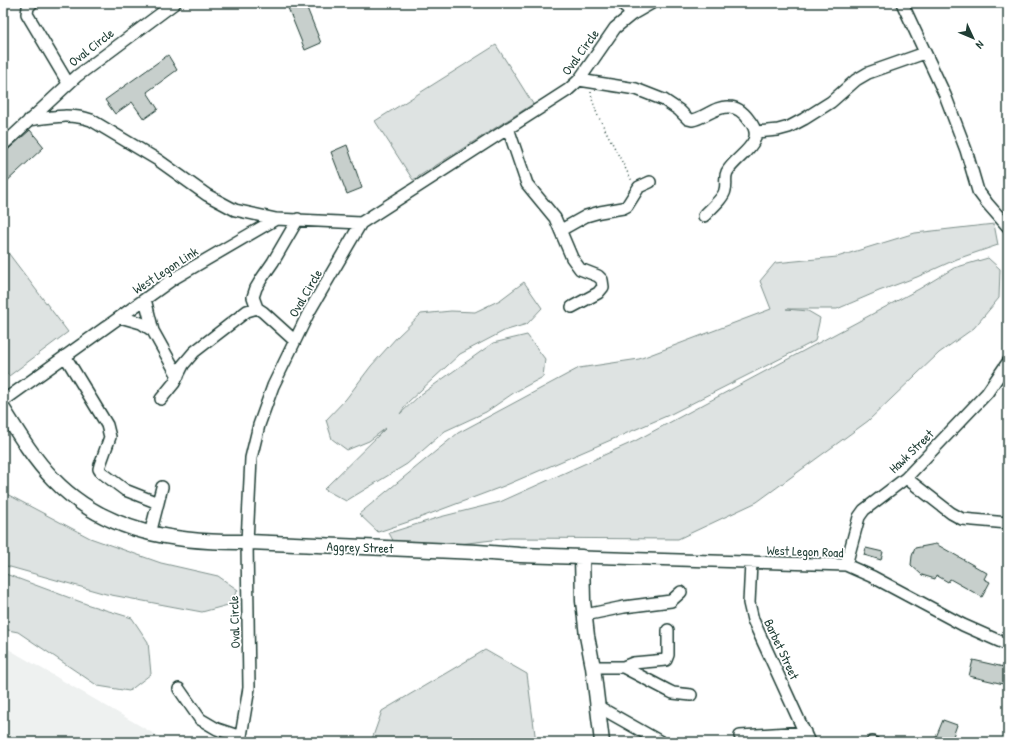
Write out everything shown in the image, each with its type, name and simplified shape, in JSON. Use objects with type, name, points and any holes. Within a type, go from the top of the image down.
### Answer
[{"type":"main road","name":"Aggrey Street","points":[[3,409],[32,453],[52,478],[64,490],[105,518],[150,534],[200,541],[582,557]]},
{"type":"main road","points":[[582,557],[583,601],[586,636],[599,707],[602,742]]},
{"type":"street","points":[[32,3],[28,8],[27,14],[68,83]]},
{"type":"street","name":"Oval Circle","points":[[3,145],[68,83],[127,37],[175,3]]},
{"type":"street","points":[[623,3],[631,16]]},
{"type":"street","name":"Oval Circle","points":[[241,740],[249,688],[247,542],[250,458],[259,425],[273,386],[308,312],[361,223],[551,101],[579,80],[615,28],[652,3]]},
{"type":"street","points":[[902,3],[948,102],[966,150],[978,191],[986,203],[1008,227]]},
{"type":"street","points":[[756,132],[778,130],[789,127],[831,102],[856,80],[868,73],[926,53]]},
{"type":"street","points":[[579,80],[636,89],[664,100],[692,120],[718,108],[728,107],[734,108],[746,115],[752,122],[756,132],[755,140],[751,147],[726,173],[726,190],[704,216]]},
{"type":"street","points":[[30,120],[68,115],[79,116],[91,120],[158,160],[207,195],[235,210],[276,219],[361,223]]},
{"type":"street","points":[[508,128],[527,184],[555,218],[572,258],[580,269],[598,276],[602,280],[603,287],[598,293],[572,308]]},
{"type":"street","points":[[560,230],[586,216],[623,208],[630,203],[637,189],[641,185],[650,182]]},
{"type":"street","name":"West Legon Link","points":[[3,401],[173,278],[276,219]]},
{"type":"street","points":[[295,341],[257,308],[253,297],[256,288],[274,262],[298,220]]},
{"type":"street","points":[[145,299],[153,331],[178,376]]},
{"type":"street","points":[[161,399],[178,376],[183,365],[194,352],[247,311],[257,308]]},
{"type":"street","points":[[120,317],[141,323],[153,331]]},
{"type":"street","points":[[66,356],[107,424],[110,437],[99,469],[125,490],[158,503]]},
{"type":"street","name":"Hawk Street","points":[[846,565],[859,517],[864,510],[906,478],[987,393],[1008,362]]},
{"type":"street","points":[[906,478],[951,514],[962,519],[1008,523]]},
{"type":"street","points":[[150,534],[162,487]]},
{"type":"street","name":"West Legon Road","points":[[582,557],[846,565],[963,625],[1008,645]]},
{"type":"street","name":"Barbet Street","points":[[751,563],[749,603],[753,620],[807,737]]},
{"type":"street","points":[[585,615],[624,607],[671,601],[680,592]]},
{"type":"street","points":[[593,668],[623,667],[633,662],[666,660],[668,655],[668,630]]},
{"type":"street","points":[[623,667],[666,690],[674,693],[691,695]]},
{"type":"street","points":[[179,689],[200,719],[241,740]]},
{"type":"street","points":[[599,707],[661,742]]},
{"type":"street","points":[[740,736],[807,737]]},
{"type":"path","points":[[591,82],[592,99],[598,114],[637,189]]},
{"type":"shaded area","points":[[496,45],[533,104],[413,180],[375,121]]},
{"type":"shaded area","points":[[994,224],[998,245],[957,259],[917,277],[837,309],[786,309],[808,311],[820,318],[815,341],[669,415],[504,486],[378,532],[359,514],[458,433],[579,368],[639,359],[771,309],[760,281],[775,263],[837,257],[915,233]]},
{"type":"shaded area","points":[[3,246],[68,332],[9,376],[3,368]]},
{"type":"shaded area","points":[[988,258],[1000,269],[999,298],[974,328],[939,353],[868,421],[757,502],[678,539],[509,538],[451,545],[396,546],[389,533],[440,517],[500,502],[635,441],[919,289],[954,268]]},
{"type":"shaded area","points":[[524,282],[542,308],[527,324],[504,331],[460,354],[408,402],[400,414],[420,395],[493,343],[527,335],[545,359],[543,377],[515,392],[486,412],[445,431],[407,464],[346,501],[324,489],[386,428],[369,441],[347,450],[332,439],[326,420],[346,399],[371,366],[397,337],[421,314],[451,311],[475,312],[500,300]]},
{"type":"shaded area","points":[[3,492],[90,538],[161,563],[218,576],[238,590],[228,605],[202,612],[106,594],[3,565]]},
{"type":"shaded area","points":[[3,573],[89,605],[132,618],[148,642],[151,674],[129,691],[98,686],[18,632],[3,629]]},
{"type":"shaded area","points":[[3,646],[168,742],[3,742]]},
{"type":"shaded area","points":[[485,650],[527,674],[536,742],[371,742],[382,711]]},
{"type":"building","points":[[286,3],[305,3],[321,43],[305,50]]},
{"type":"building","points":[[168,55],[177,70],[147,92],[158,109],[144,119],[132,102],[115,114],[105,100]]},
{"type":"building","points":[[30,130],[44,147],[3,185],[3,154]]},
{"type":"building","points":[[347,145],[362,188],[347,194],[331,152]]},
{"type":"building","points":[[936,544],[987,573],[984,579],[990,582],[982,597],[950,579],[948,582],[936,575],[935,579],[922,575],[911,565],[915,548]]},
{"type":"building","points":[[866,548],[883,552],[881,560],[864,555]]},
{"type":"building","points":[[973,660],[1008,668],[1008,685],[969,676]]},
{"type":"building","points":[[943,720],[957,725],[951,742],[934,742]]}]
